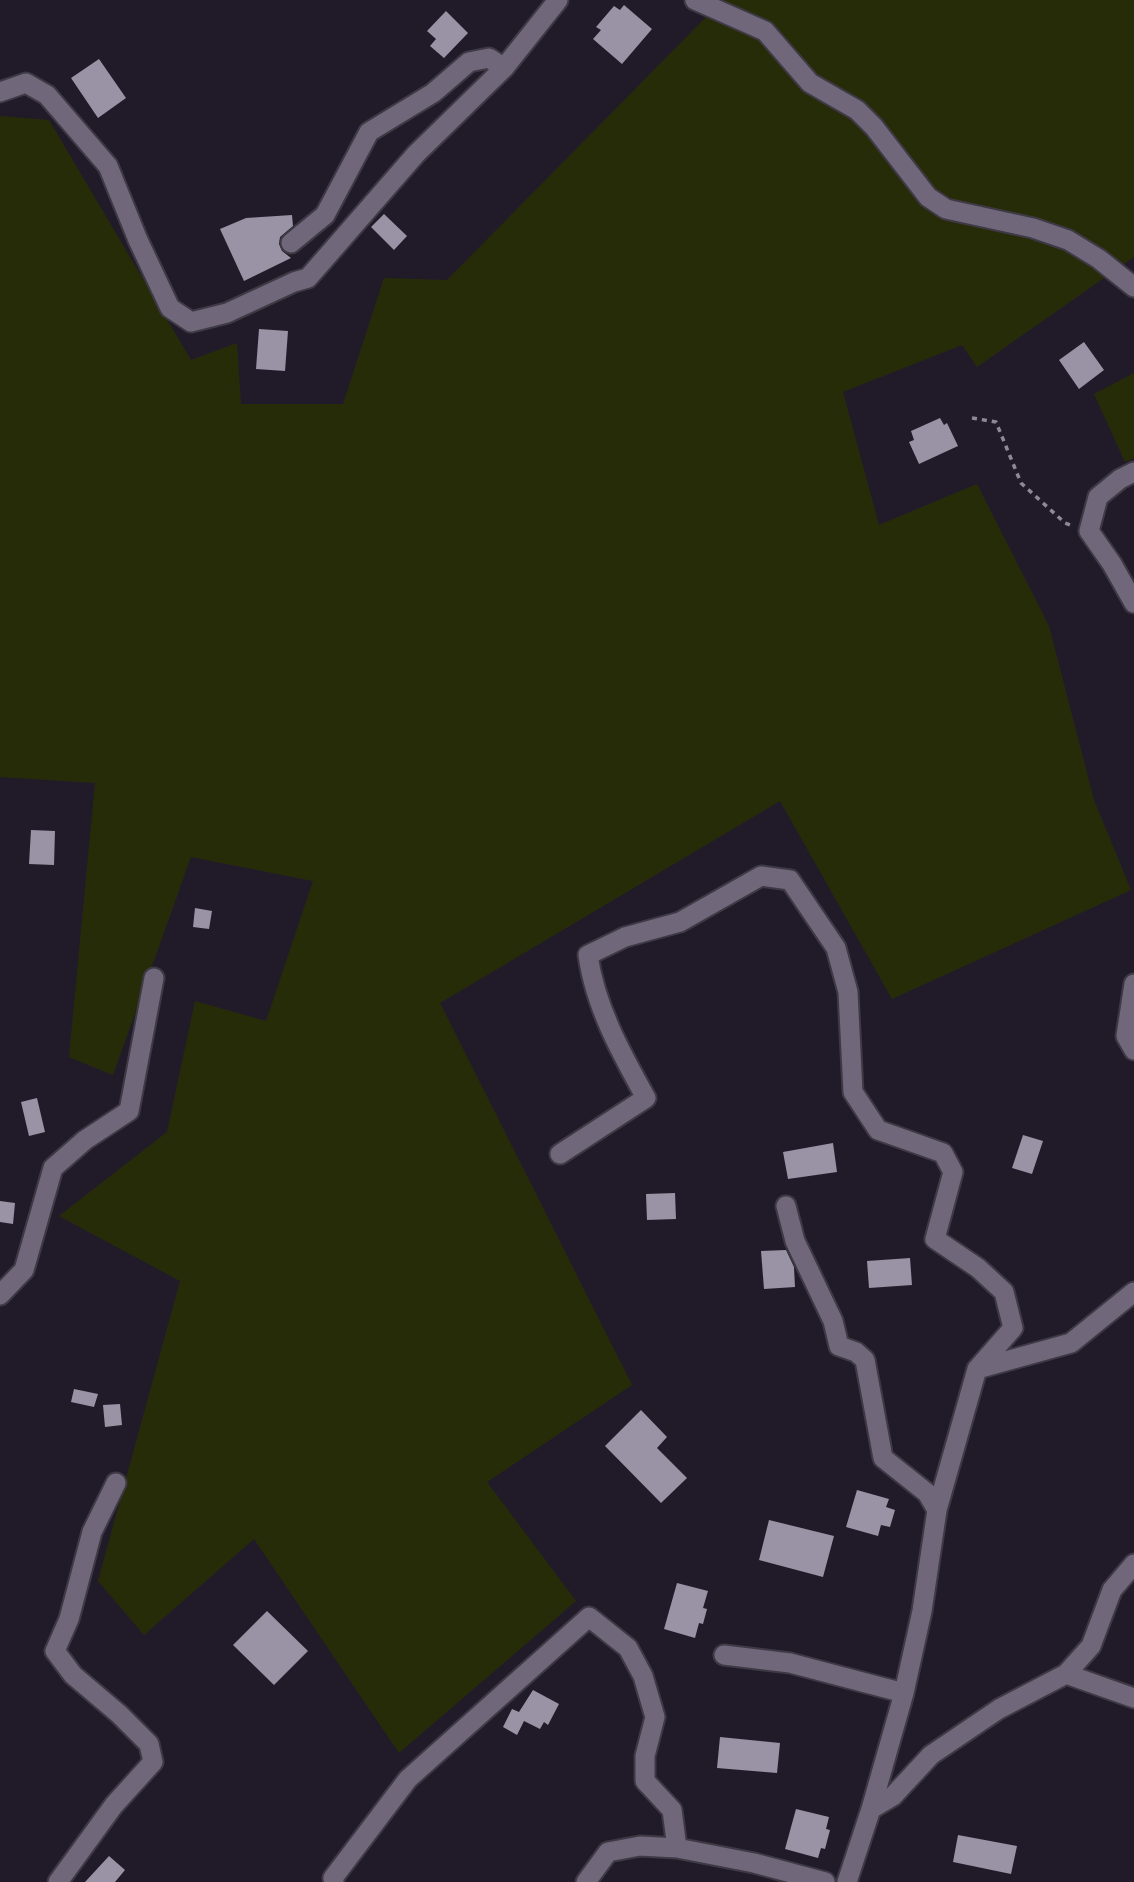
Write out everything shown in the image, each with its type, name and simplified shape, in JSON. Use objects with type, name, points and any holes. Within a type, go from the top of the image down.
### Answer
[{"type":"street","points":[[0,92],[26,83],[47,95],[91,144],[108,166],[138,240],[170,308],[191,322],[227,313],[308,278],[416,154],[504,68],[558,0]]},
{"type":"street","points":[[695,0],[765,31],[810,83],[856,110],[874,127],[928,197],[946,209],[1033,228],[1068,240],[1099,259],[1134,288]]},
{"type":"street","points":[[292,243],[325,215],[369,132],[433,93],[470,62],[489,58],[504,68]]},
{"type":"street","points":[[1134,472],[1120,479],[1098,497],[1088,531],[1112,564],[1134,603]]},
{"type":"street","points":[[560,1154],[646,1098],[619,1049],[591,980],[588,955],[625,937],[680,922],[761,876],[790,880],[835,948],[848,992],[853,1092],[878,1130],[943,1153],[953,1172],[935,1239],[978,1268],[1004,1292],[1013,1328],[977,1369],[937,1510],[922,1611],[904,1693],[871,1810],[847,1882]]},
{"type":"street","points":[[0,1295],[24,1270],[54,1168],[85,1140],[129,1111],[154,978]]},
{"type":"street","points":[[1134,984],[1126,1036],[1134,1050]]},
{"type":"street","points":[[786,1206],[795,1241],[834,1321],[839,1346],[856,1352],[865,1360],[883,1458],[927,1493],[937,1510]]},
{"type":"street","points":[[977,1369],[1071,1343],[1134,1292]]},
{"type":"street","points":[[58,1882],[114,1805],[153,1762],[149,1744],[73,1675],[55,1651],[69,1619],[92,1532],[116,1483]]},
{"type":"street","points":[[871,1810],[894,1796],[931,1755],[999,1709],[1066,1674],[1091,1646],[1112,1590],[1134,1564]]},
{"type":"street","points":[[334,1882],[333,1878],[408,1779],[589,1617],[628,1648],[643,1676],[655,1717],[645,1756],[645,1781],[672,1810],[677,1848]]},
{"type":"street","points":[[724,1655],[790,1663],[904,1693]]},
{"type":"street","points":[[1066,1674],[1134,1698]]},
{"type":"street","points":[[586,1882],[608,1853],[640,1846],[677,1848],[754,1863],[825,1882]]},
{"type":"path","points":[[972,418],[996,422],[1021,483],[1065,523],[1088,531]]},
{"type":"green space","points":[[696,0],[1134,0],[1134,257],[977,367],[962,345],[843,392],[879,525],[977,484],[1049,626],[1094,800],[1131,890],[892,999],[780,801],[440,1003],[632,1385],[487,1482],[576,1601],[399,1753],[254,1539],[144,1635],[98,1581],[180,1281],[59,1216],[167,1132],[195,1001],[266,1021],[313,881],[191,857],[113,1075],[69,1057],[95,783],[0,777],[0,116],[49,120],[191,360],[237,343],[241,404],[343,404],[384,278],[447,280],[708,15]]},
{"type":"green space","points":[[1134,373],[1134,458],[1125,462],[1094,394]]},
{"type":"building","points":[[624,5],[652,29],[622,64],[593,39],[601,30],[596,27],[614,6],[620,10]]},
{"type":"building","points":[[446,11],[468,33],[444,58],[430,46],[436,39],[427,31]]},
{"type":"building","points":[[99,59],[126,98],[98,118],[71,78]]},
{"type":"building","points":[[384,214],[407,236],[394,250],[371,227]]},
{"type":"building","points":[[292,215],[293,226],[280,237],[279,244],[282,251],[291,258],[244,281],[220,229],[246,218]]},
{"type":"building","points":[[259,329],[288,331],[285,371],[256,369]]},
{"type":"building","points":[[1084,342],[1104,370],[1079,389],[1059,360]]},
{"type":"building","points":[[940,418],[944,425],[947,423],[958,446],[919,464],[909,442],[914,440],[911,431]]},
{"type":"building","points":[[31,830],[55,831],[54,865],[29,864]]},
{"type":"building","points":[[195,908],[212,911],[209,929],[193,927]]},
{"type":"building","points":[[37,1098],[45,1132],[29,1136],[21,1102]]},
{"type":"building","points":[[1023,1135],[1043,1141],[1032,1174],[1012,1168]]},
{"type":"building","points":[[833,1143],[837,1172],[788,1179],[783,1152]]},
{"type":"building","points":[[675,1193],[676,1219],[647,1220],[646,1194]]},
{"type":"building","points":[[0,1201],[15,1203],[13,1224],[0,1222]]},
{"type":"building","points":[[786,1250],[794,1267],[795,1287],[764,1289],[761,1251]]},
{"type":"building","points":[[910,1258],[912,1285],[869,1288],[867,1261]]},
{"type":"building","points":[[74,1389],[98,1394],[94,1407],[71,1402]]},
{"type":"building","points":[[120,1404],[122,1425],[105,1427],[103,1405]]},
{"type":"building","points":[[641,1410],[667,1437],[657,1448],[687,1478],[661,1503],[605,1446]]},
{"type":"building","points":[[857,1490],[889,1499],[886,1507],[895,1510],[890,1527],[881,1525],[878,1536],[846,1527]]},
{"type":"building","points":[[769,1520],[834,1536],[823,1577],[759,1560]]},
{"type":"building","points":[[677,1583],[708,1591],[703,1608],[707,1609],[703,1624],[699,1623],[695,1638],[664,1629]]},
{"type":"building","points":[[267,1611],[308,1651],[274,1685],[233,1645]]},
{"type":"building","points":[[533,1690],[559,1704],[548,1725],[544,1722],[540,1729],[524,1721],[517,1735],[503,1727],[512,1709],[519,1712]]},
{"type":"building","points":[[720,1737],[780,1743],[777,1773],[717,1768]]},
{"type":"building","points":[[796,1809],[829,1817],[826,1829],[830,1830],[825,1849],[821,1848],[818,1858],[785,1849]]},
{"type":"building","points":[[958,1835],[1017,1846],[1011,1874],[953,1862]]},
{"type":"building","points":[[109,1856],[125,1870],[115,1882],[85,1882]]}]
